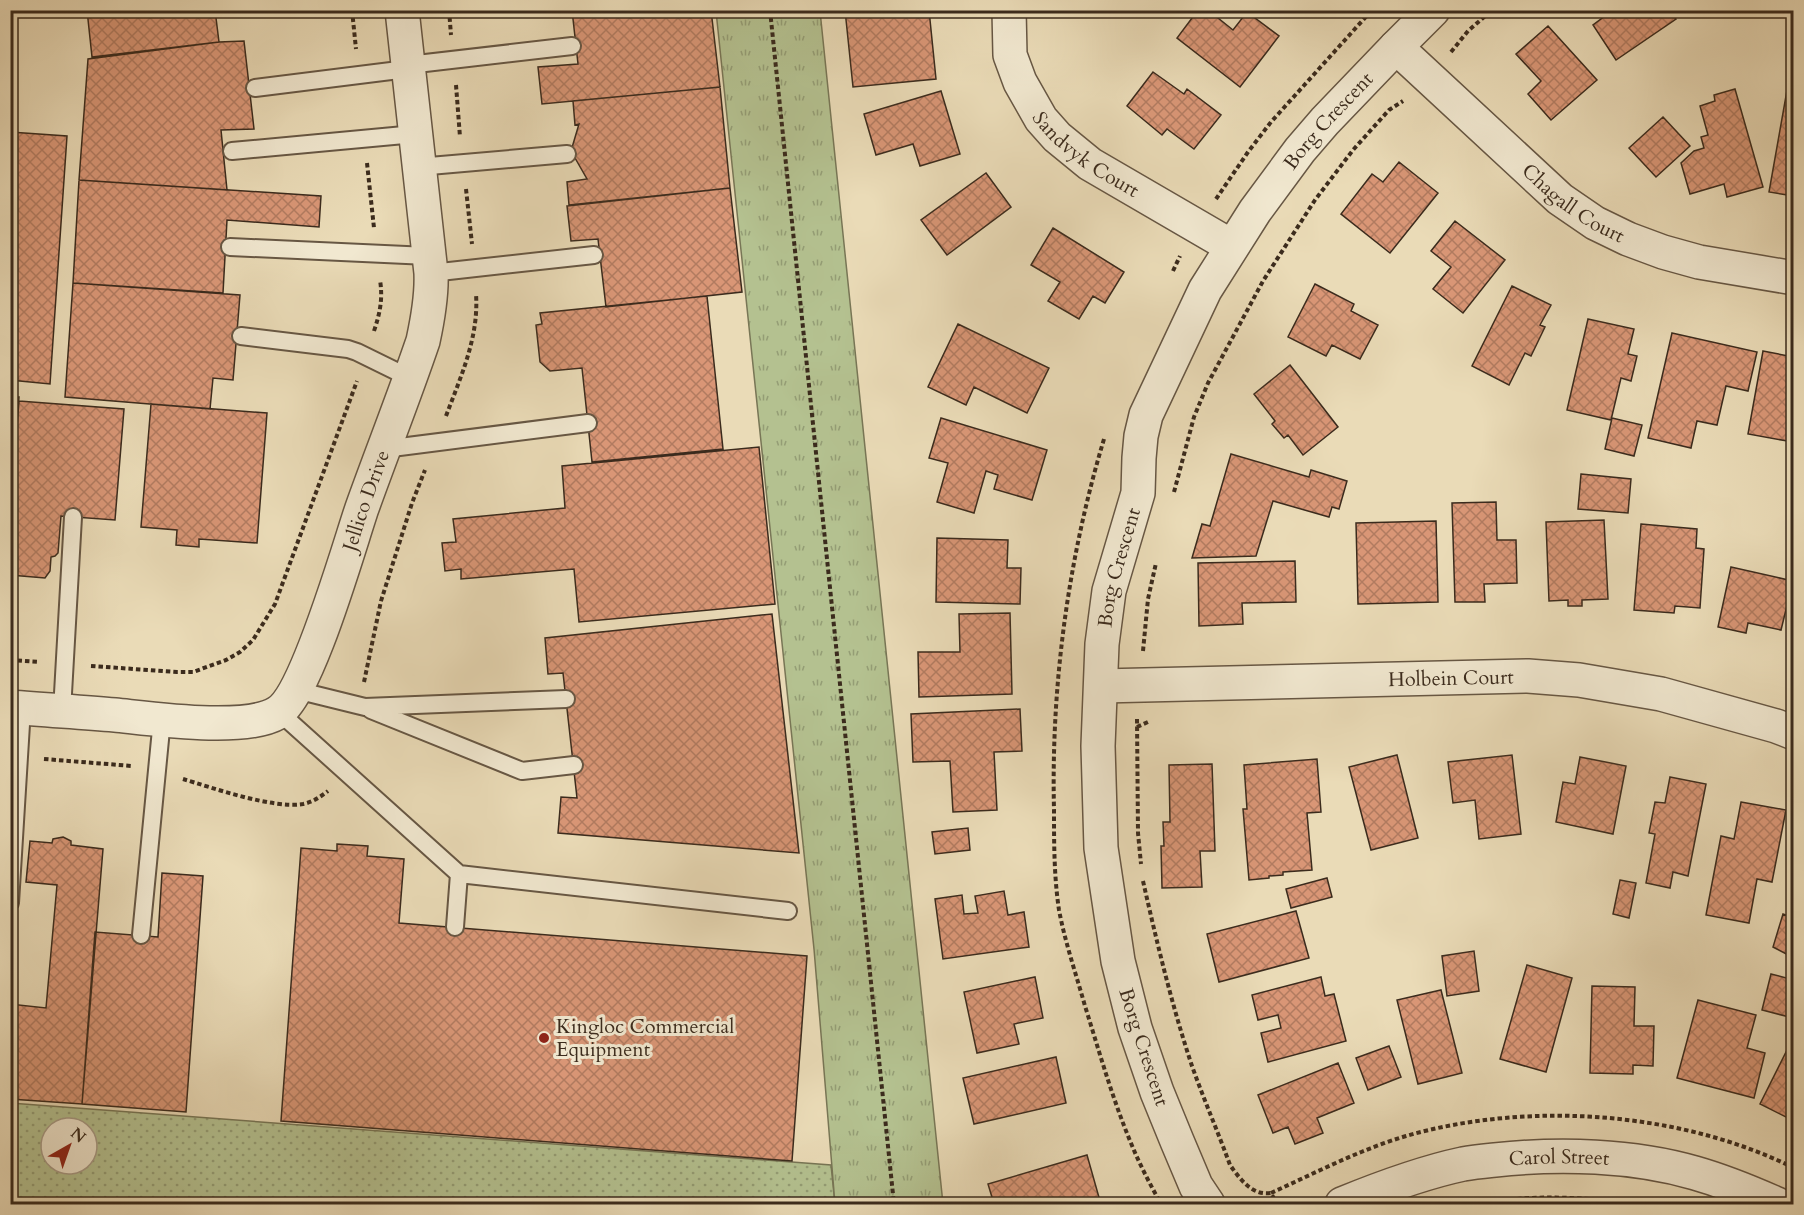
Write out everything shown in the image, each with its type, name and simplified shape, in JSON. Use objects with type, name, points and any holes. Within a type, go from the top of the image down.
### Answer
[{"type":"street","name":"Jellico Drive","points":[[287,701],[307,669],[321,630],[423,341],[431,298],[430,264],[402,10]]},
{"type":"street","name":"Sandvyk Court","points":[[1009,10],[1010,55],[1013,64],[1029,100],[1041,119],[1057,137],[1090,164],[1231,246]]},
{"type":"street","name":"Borg Crescent","points":[[1208,1204],[1196,1186],[1157,1092],[1136,1028],[1118,961],[1101,848],[1098,797],[1102,644],[1109,591],[1138,493],[1138,458],[1146,415],[1205,290],[1254,211],[1300,150],[1396,46],[1433,10]]},
{"type":"street","name":"Chagall Court","points":[[1396,46],[1560,199],[1595,223],[1646,245],[1699,262],[1794,278]]},
{"type":"street","name":"Holbein Court","points":[[1101,686],[1528,676],[1578,680],[1661,694],[1754,719],[1794,733]]},
{"type":"street","points":[[16,708],[233,723],[257,721],[287,701]]},
{"type":"street","name":"Carol Street","points":[[1342,1204],[1386,1186],[1464,1164],[1547,1156],[1605,1158],[1656,1164],[1712,1179],[1777,1204]]},
{"type":"lane","points":[[255,88],[572,46]]},
{"type":"lane","points":[[231,151],[415,135]]},
{"type":"lane","points":[[418,167],[567,154]]},
{"type":"lane","points":[[230,247],[377,254],[430,264],[594,255]]},
{"type":"lane","points":[[241,336],[348,349],[410,378]]},
{"type":"lane","points":[[384,449],[588,423]]},
{"type":"lane","points":[[62,711],[73,517]]},
{"type":"lane","points":[[287,701],[365,707],[566,699]]},
{"type":"lane","points":[[287,701],[459,874],[788,911]]},
{"type":"lane","points":[[365,707],[522,771],[574,765]]},
{"type":"lane","points":[[10,903],[16,708]]},
{"type":"lane","points":[[141,935],[162,719]]},
{"type":"lane","points":[[455,927],[459,874]]},
{"type":"path","points":[[352,10],[359,75]]},
{"type":"path","points":[[770,10],[894,1204]]},
{"type":"path","points":[[1214,203],[1271,122],[1372,10]]},
{"type":"path","points":[[1446,57],[1468,30],[1492,10]]},
{"type":"path","points":[[1455,48],[1459,59]]},
{"type":"path","points":[[1174,495],[1197,409],[1208,383],[1268,273],[1315,200],[1353,150],[1389,110],[1409,98]]},
{"type":"path","points":[[10,660],[193,672],[226,660],[240,652],[253,640],[275,604],[380,314],[382,296],[364,139]]},
{"type":"path","points":[[1142,660],[1148,598],[1156,561]]},
{"type":"path","points":[[1137,715],[1138,833],[1142,874],[1161,960],[1184,1040],[1192,1067],[1230,1165],[1250,1188],[1260,1193],[1271,1193],[1278,1204]]},
{"type":"path","points":[[1137,727],[1153,719]]},
{"type":"path","points":[[1480,1204],[1528,1197],[1635,1204]]},
{"type":"green space","points":[[716,11],[820,11],[943,1204],[835,1204],[814,949]]},
{"type":"green space","points":[[10,1103],[831,1165],[835,1204],[11,1204]]},
{"type":"building","points":[[87,10],[215,10],[219,42],[92,57]]},
{"type":"building","points":[[572,10],[711,10],[720,87],[542,104],[538,67],[578,64]]},
{"type":"building","points":[[845,10],[929,10],[936,79],[853,87]]},
{"type":"building","points":[[1198,10],[1208,10],[1233,30],[1247,12],[1279,36],[1240,87],[1177,38]]},
{"type":"building","points":[[1613,10],[1670,10],[1676,19],[1616,60],[1593,25]]},
{"type":"building","points":[[1548,26],[1597,80],[1551,120],[1528,94],[1541,81],[1516,54]]},
{"type":"building","points":[[244,41],[254,129],[221,130],[227,190],[79,180],[88,59],[219,42]]},
{"type":"building","points":[[1792,62],[1794,62],[1794,196],[1769,192]]},
{"type":"building","points":[[1153,72],[1184,94],[1187,89],[1221,115],[1194,149],[1167,129],[1162,135],[1127,106]]},
{"type":"building","points":[[720,87],[730,188],[569,205],[567,182],[587,179],[571,151],[579,124],[575,125],[573,101]]},
{"type":"building","points":[[1735,89],[1763,187],[1727,197],[1724,184],[1690,194],[1681,163],[1694,151],[1704,148],[1701,137],[1708,135],[1700,106],[1715,101],[1714,95]]},
{"type":"building","points":[[941,91],[960,154],[920,166],[913,144],[876,155],[864,114]]},
{"type":"building","points":[[1663,117],[1690,146],[1656,177],[1629,148]]},
{"type":"building","points":[[10,132],[67,136],[50,384],[10,380]]},
{"type":"building","points":[[1399,162],[1438,193],[1390,253],[1341,214],[1372,174],[1383,182]]},
{"type":"building","points":[[986,173],[1011,207],[947,255],[921,220]]},
{"type":"building","points":[[79,180],[321,196],[319,227],[227,220],[223,293],[73,283]]},
{"type":"building","points":[[730,188],[742,292],[606,307],[598,239],[571,241],[567,206]]},
{"type":"building","points":[[1455,221],[1505,260],[1463,313],[1433,289],[1451,267],[1431,251]]},
{"type":"building","points":[[1053,228],[1124,272],[1105,303],[1093,296],[1079,319],[1048,301],[1060,282],[1031,265]]},
{"type":"building","points":[[73,283],[240,295],[233,380],[213,378],[210,409],[65,397]]},
{"type":"building","points":[[1315,284],[1354,304],[1351,311],[1378,325],[1360,359],[1332,345],[1326,356],[1288,337]]},
{"type":"building","points":[[1512,286],[1551,305],[1540,325],[1545,327],[1531,356],[1525,353],[1509,385],[1472,366]]},
{"type":"building","points":[[707,296],[723,449],[592,462],[582,368],[550,371],[540,362],[536,325],[542,324],[540,313]]},
{"type":"building","points":[[1588,319],[1634,329],[1628,354],[1637,356],[1631,381],[1621,378],[1611,420],[1567,410]]},
{"type":"building","points":[[958,324],[1049,368],[1027,413],[974,387],[966,405],[928,387]]},
{"type":"building","points":[[1672,333],[1757,352],[1748,391],[1726,386],[1717,425],[1697,421],[1691,448],[1648,438]]},
{"type":"building","points":[[1763,351],[1794,357],[1794,406],[1787,441],[1748,434]]},
{"type":"building","points":[[1290,365],[1338,427],[1303,455],[1288,435],[1284,438],[1272,424],[1275,421],[1254,394]]},
{"type":"building","points":[[10,397],[19,397],[10,517]]},
{"type":"building","points":[[19,401],[124,409],[115,520],[61,516],[58,553],[51,557],[50,571],[45,578],[10,575],[10,517]]},
{"type":"building","points":[[151,404],[267,413],[257,543],[199,539],[199,547],[176,545],[177,530],[141,527]]},
{"type":"building","points":[[941,418],[1047,450],[1032,500],[994,489],[998,475],[986,471],[974,513],[937,502],[948,463],[929,458]]},
{"type":"building","points":[[1612,418],[1642,425],[1634,456],[1605,449]]},
{"type":"building","points":[[759,447],[775,604],[579,622],[574,569],[461,579],[461,569],[445,571],[442,543],[456,542],[453,519],[565,508],[562,466]]},
{"type":"building","points":[[1231,454],[1309,477],[1311,470],[1347,481],[1339,509],[1332,507],[1329,517],[1273,501],[1256,556],[1192,558],[1202,524],[1210,526]]},
{"type":"building","points":[[1581,474],[1631,479],[1628,513],[1578,509]]},
{"type":"building","points":[[1496,502],[1497,540],[1516,540],[1517,583],[1484,584],[1485,602],[1455,602],[1452,503]]},
{"type":"building","points":[[1604,520],[1608,599],[1582,600],[1582,606],[1568,606],[1568,600],[1549,601],[1546,522]]},
{"type":"building","points":[[1436,521],[1438,602],[1358,604],[1356,523]]},
{"type":"building","points":[[1641,524],[1697,529],[1696,548],[1704,549],[1700,608],[1675,606],[1674,613],[1634,610]]},
{"type":"building","points":[[937,538],[1008,540],[1007,568],[1021,568],[1020,604],[936,602]]},
{"type":"building","points":[[1295,561],[1296,602],[1242,603],[1243,624],[1199,626],[1198,563]]},
{"type":"building","points":[[1731,567],[1793,581],[1781,630],[1748,623],[1746,633],[1718,627]]},
{"type":"building","points":[[1010,613],[1012,694],[919,697],[918,652],[960,652],[959,614]]},
{"type":"building","points":[[772,614],[799,853],[558,833],[561,797],[577,798],[563,673],[548,674],[545,638]]},
{"type":"building","points":[[1020,709],[1022,751],[994,752],[997,810],[953,812],[950,761],[913,762],[911,714]]},
{"type":"building","points":[[1397,755],[1418,838],[1371,850],[1349,767]]},
{"type":"building","points":[[1512,755],[1521,834],[1479,839],[1475,800],[1453,803],[1448,762]]},
{"type":"building","points":[[1580,757],[1626,766],[1613,834],[1556,822],[1563,782],[1575,784]]},
{"type":"building","points":[[1317,759],[1321,812],[1307,813],[1312,870],[1283,872],[1283,875],[1249,880],[1243,809],[1247,809],[1244,765]]},
{"type":"building","points":[[1212,764],[1215,851],[1200,851],[1202,887],[1162,888],[1163,822],[1170,822],[1169,765]]},
{"type":"building","points":[[1670,777],[1706,784],[1688,876],[1673,872],[1670,888],[1646,883],[1655,834],[1649,833],[1655,802],[1665,803]]},
{"type":"building","points":[[1741,802],[1786,810],[1772,882],[1757,879],[1749,923],[1706,915],[1721,836],[1734,839]]},
{"type":"building","points":[[968,828],[970,850],[935,854],[932,832]]},
{"type":"building","points":[[63,837],[71,841],[71,845],[103,849],[82,1104],[10,1099],[10,1004],[46,1008],[57,885],[26,882],[30,841],[52,843],[53,839]]},
{"type":"building","name":"Kingloc Commercial Equipment","points":[[337,844],[368,846],[367,856],[404,859],[399,923],[807,956],[792,1161],[281,1121],[301,848],[337,851]]},
{"type":"building","points":[[162,873],[203,876],[186,1112],[82,1104],[95,932],[158,937]]},
{"type":"building","points":[[1327,878],[1332,897],[1291,908],[1286,889]]},
{"type":"building","points":[[1620,880],[1636,883],[1629,918],[1613,914]]},
{"type":"building","points":[[1004,891],[1008,915],[1024,912],[1029,947],[943,959],[935,899],[962,895],[964,914],[978,913],[975,896]]},
{"type":"building","points":[[1296,911],[1309,958],[1219,982],[1207,934]]},
{"type":"building","points":[[1783,914],[1794,918],[1794,958],[1773,947]]},
{"type":"building","points":[[1474,951],[1479,991],[1447,996],[1442,956]]},
{"type":"building","points":[[1527,965],[1572,978],[1546,1072],[1500,1059]]},
{"type":"building","points":[[1771,974],[1794,980],[1793,1018],[1762,1010]]},
{"type":"building","points":[[1035,977],[1043,1018],[1014,1024],[1019,1044],[977,1053],[964,992]]},
{"type":"building","points":[[1321,977],[1325,996],[1334,994],[1346,1041],[1268,1062],[1261,1033],[1281,1028],[1278,1015],[1258,1020],[1252,995]]},
{"type":"building","points":[[1592,986],[1635,987],[1634,1026],[1654,1026],[1653,1066],[1633,1065],[1633,1074],[1590,1073]]},
{"type":"building","points":[[1441,990],[1462,1073],[1418,1084],[1397,1000]]},
{"type":"building","points":[[1698,1000],[1756,1015],[1747,1048],[1765,1053],[1754,1098],[1677,1078]]},
{"type":"building","points":[[1794,1036],[1794,1121],[1760,1104]]},
{"type":"building","points":[[1389,1046],[1401,1077],[1368,1090],[1356,1058]]},
{"type":"building","points":[[1056,1057],[1066,1103],[974,1124],[963,1078]]},
{"type":"building","points":[[1338,1063],[1354,1103],[1317,1118],[1323,1133],[1295,1144],[1288,1127],[1273,1133],[1258,1095]]},
{"type":"building","points":[[1087,1155],[1100,1201],[1087,1204],[994,1204],[988,1184]]},
{"type":"place","name":"Kingloc Commercial Equipment","points":[[544,1038]]}]
